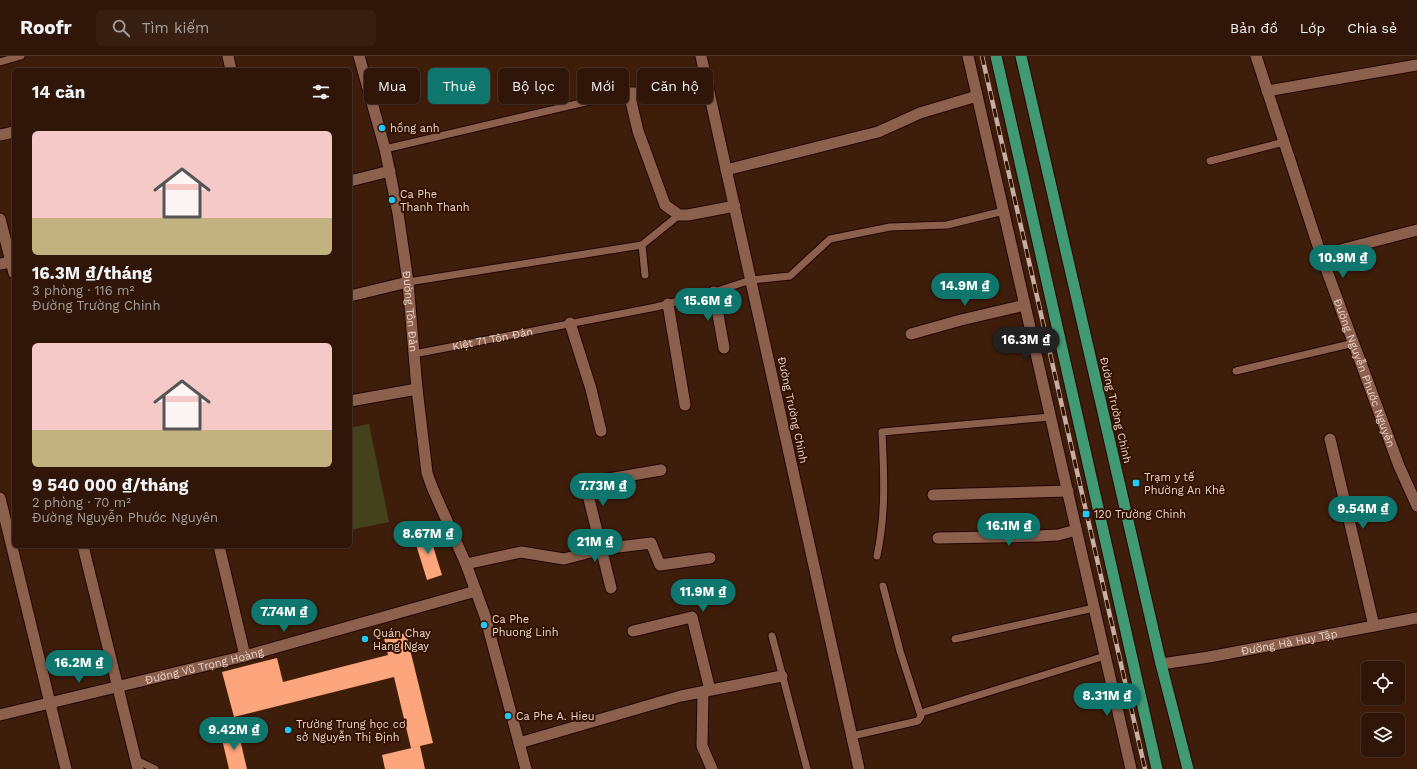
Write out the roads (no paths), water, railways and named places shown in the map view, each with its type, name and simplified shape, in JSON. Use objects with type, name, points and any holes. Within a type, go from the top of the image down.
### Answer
[{"type":"highway","points":[[996,56],[1157,769]]},
{"type":"highway","name":"Đường Trường Chinh","points":[[1021,56],[1161,664],[1188,769]]},
{"type":"street","points":[[228,56],[231,68]]},
{"type":"street","name":"Đường Tôn Đản","points":[[359,56],[390,171],[408,282],[417,389],[427,473],[476,591],[526,769]]},
{"type":"street","name":"Đường Trường Chinh","points":[[701,56],[704,68]]},
{"type":"street","points":[[968,56],[1131,769]]},
{"type":"street","name":"Đường Nguyễn Phước Nguyên","points":[[1256,56],[1322,255],[1399,466],[1417,506]]},
{"type":"street","points":[[1267,91],[1417,65]]},
{"type":"street","points":[[726,170],[878,132],[920,113],[977,96]]},
{"type":"street","points":[[629,102],[638,131],[666,205],[679,215],[688,215],[734,206]]},
{"type":"street","name":"Đường Trường Chinh","points":[[711,104],[860,769]]},
{"type":"street","points":[[0,135],[12,132]]},
{"type":"street","points":[[352,181],[390,171]]},
{"type":"street","points":[[0,219],[8,262]]},
{"type":"street","points":[[1322,255],[1417,230]]},
{"type":"street","points":[[352,296],[408,282]]},
{"type":"street","points":[[714,292],[724,348]]},
{"type":"street","points":[[668,304],[685,405]]},
{"type":"street","points":[[911,334],[961,320],[1025,305]]},
{"type":"street","points":[[570,323],[591,389],[600,431]]},
{"type":"street","points":[[352,401],[417,389]]},
{"type":"street","points":[[1330,439],[1374,626]]},
{"type":"street","points":[[611,588],[585,482],[661,470]]},
{"type":"street","points":[[932,496],[1068,491]]},
{"type":"street","points":[[0,498],[12,547]]},
{"type":"street","points":[[938,538],[1038,536],[1076,530]]},
{"type":"street","points":[[466,564],[521,552],[564,559],[602,549],[651,543],[660,566],[710,558]]},
{"type":"street","points":[[12,548],[66,769]]},
{"type":"street","points":[[83,548],[137,764]]},
{"type":"street","points":[[219,548],[245,656]]},
{"type":"street","name":"Đường Vũ Trọng Hoàng","points":[[0,715],[245,656],[476,591]]},
{"type":"street","points":[[633,631],[692,617],[707,691],[702,746],[712,769]]},
{"type":"street","name":"Đường Hà Huy Tập","points":[[1161,664],[1209,657],[1417,618]]},
{"type":"street","points":[[519,743],[681,696],[782,676]]},
{"type":"lane","points":[[0,62],[22,56]]},
{"type":"lane","points":[[385,148],[578,104]]},
{"type":"lane","points":[[1210,161],[1284,142]]},
{"type":"lane","name":"Kiệt 71 Tôn Đản","points":[[414,354],[668,304],[714,292],[751,280],[790,276],[830,239],[890,227],[947,225],[1004,211]]},
{"type":"lane","points":[[408,282],[642,245],[679,215]]},
{"type":"lane","points":[[642,245],[645,275]]},
{"type":"lane","points":[[1236,372],[1354,343]]},
{"type":"lane","points":[[878,556],[882,532],[885,491],[882,432],[1051,417]]},
{"type":"lane","points":[[852,736],[918,721],[922,713],[900,651],[883,586]]},
{"type":"lane","points":[[955,638],[1094,608]]},
{"type":"lane","points":[[772,636],[807,769]]},
{"type":"lane","points":[[922,713],[1105,658]]},
{"type":"lane","points":[[137,764],[155,769]]},
{"type":"railway","points":[[982,56],[1145,769]]},
{"type":"place","name":"hồng anh","points":[[382,128]]},
{"type":"place","name":"Ca Phe Thanh Thanh","points":[[392,200]]},
{"type":"place","name":"Trạm y tế Phường An Khê","points":[[1136,483]]},
{"type":"place","name":"120 Trường Chinh","points":[[1086,514]]},
{"type":"place","name":"Ca Phe Phuong Linh","points":[[484,625]]},
{"type":"place","name":"Quán Chay Hang Ngay","points":[[365,639]]},
{"type":"place","name":"Ca Phe A. Hieu","points":[[508,716]]},
{"type":"place","name":"Trường Trung học cơ sở Nguyễn Thị Định","points":[[288,730]]}]
